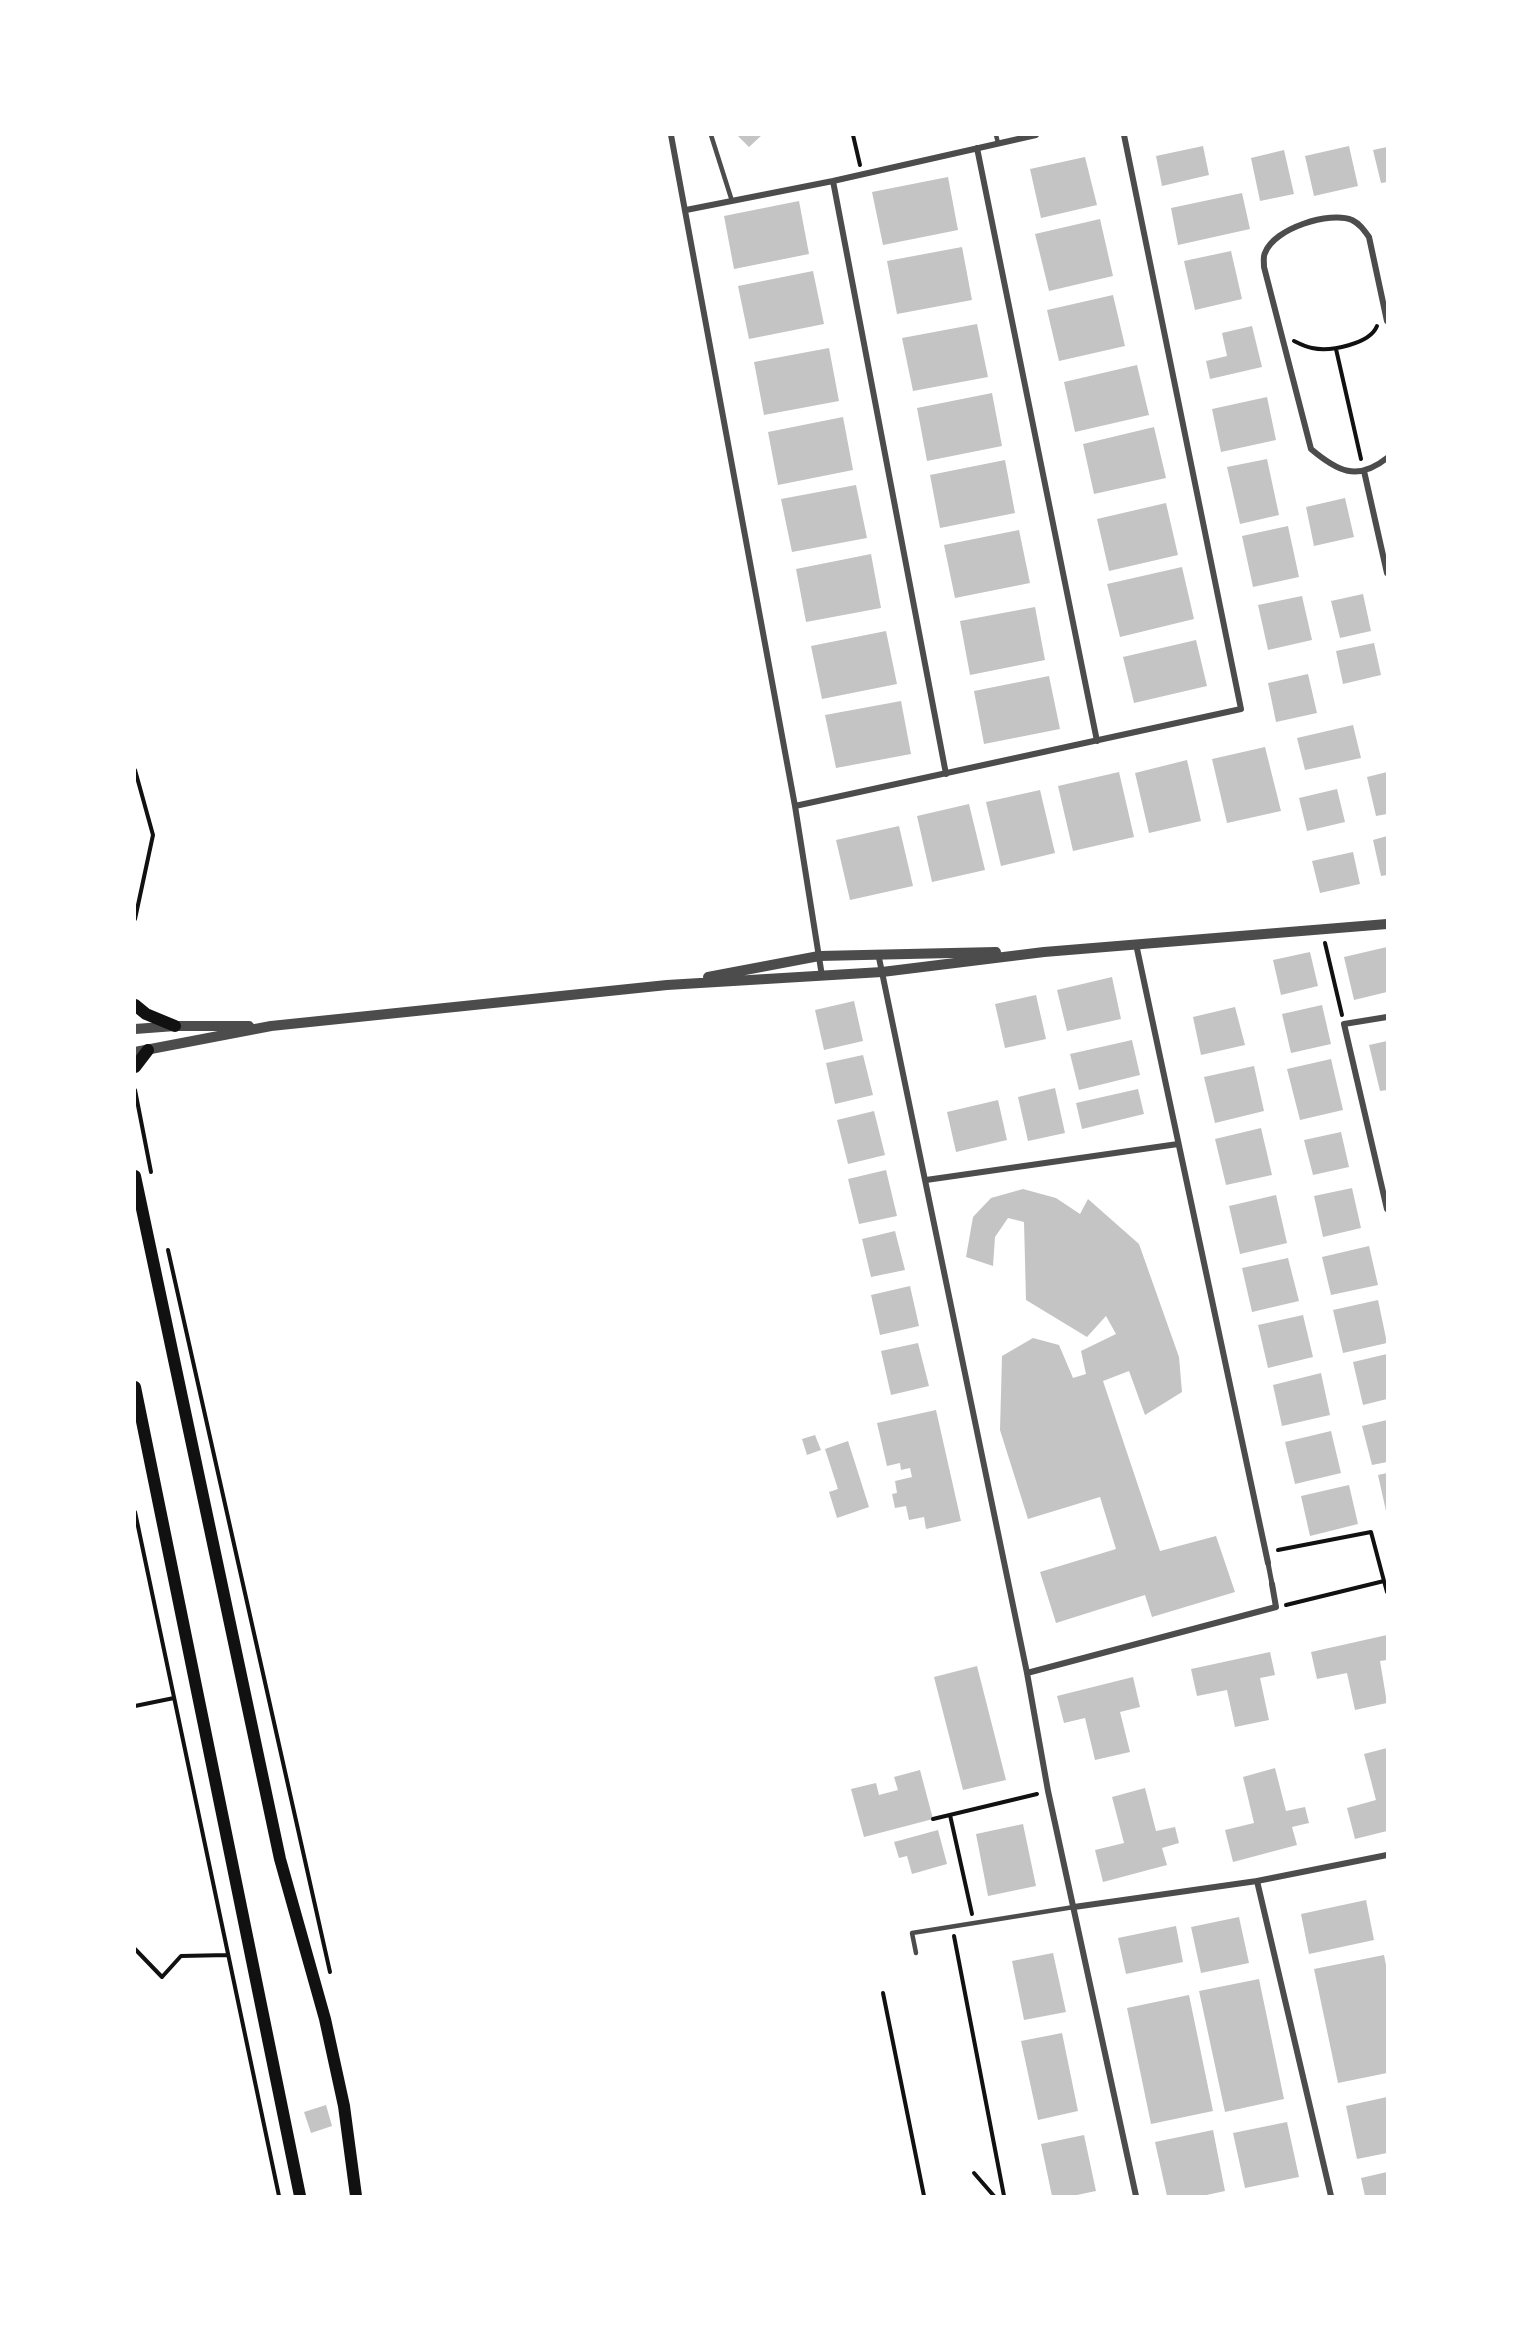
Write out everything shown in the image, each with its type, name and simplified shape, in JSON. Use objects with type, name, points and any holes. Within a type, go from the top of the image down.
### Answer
[{"type":"main road","points":[[135,1005],[146,1014],[175,1026]]},
{"type":"main road","points":[[135,1067],[141,1051]]},
{"type":"main road","points":[[135,1176],[279,1859],[325,2019],[337,2073],[344,2106],[356,2196]]},
{"type":"main road","points":[[135,1388],[300,2196]]},
{"type":"street","points":[[671,135],[795,806],[822,976]]},
{"type":"street","points":[[686,210],[862,175],[1036,135]]},
{"type":"street","points":[[795,806],[1241,709],[1124,135]]},
{"type":"street","points":[[977,148],[1097,741]]},
{"type":"street","points":[[833,181],[946,774]]},
{"type":"street","points":[[1387,321],[1369,237],[1361,226],[1352,220],[1335,218],[1296,226],[1282,233],[1264,253],[1264,267],[1311,449],[1329,465],[1344,472],[1364,471],[1387,458]]},
{"type":"street","points":[[1364,471],[1387,573]]},
{"type":"street","points":[[141,1051],[272,1026],[667,985],[882,972],[1136,943],[1387,924]]},
{"type":"street","points":[[1027,1673],[1276,1607],[1136,943]]},
{"type":"street","points":[[667,985],[819,956],[878,953],[1044,952]]},
{"type":"street","points":[[878,953],[1027,1673],[1048,1791],[1136,2196]]},
{"type":"street","points":[[1387,1017],[1344,1024],[1387,1209]]},
{"type":"street","points":[[135,1029],[175,1026],[272,1026]]},
{"type":"street","points":[[926,1180],[1178,1144]]},
{"type":"street","points":[[1074,1907],[1257,1881],[1387,1855]]},
{"type":"street","points":[[1257,1881],[1330,2196]]},
{"type":"lane","points":[[711,135],[732,201]]},
{"type":"lane","points":[[996,135],[998,143]]},
{"type":"lane","points":[[916,1953],[912,1933],[1074,1907]]},
{"type":"path","points":[[853,135],[862,175]]},
{"type":"path","points":[[1282,337],[1313,348],[1336,349],[1358,342],[1374,332],[1384,309]]},
{"type":"path","points":[[1336,349],[1364,471]]},
{"type":"path","points":[[135,770],[153,835],[135,919]]},
{"type":"path","points":[[1322,929],[1344,1024]]},
{"type":"path","points":[[135,1089],[152,1174]]},
{"type":"path","points":[[167,1244],[331,1978]]},
{"type":"path","points":[[135,1512],[279,2196]]},
{"type":"path","points":[[1266,1553],[1371,1532],[1387,1592]]},
{"type":"path","points":[[1276,1607],[1384,1581]]},
{"type":"path","points":[[135,1706],[174,1698]]},
{"type":"path","points":[[933,1819],[1048,1791]]},
{"type":"path","points":[[950,1815],[974,1923]]},
{"type":"path","points":[[952,1927],[1004,2196]]},
{"type":"path","points":[[135,1949],[162,1977],[181,1956],[228,1955]]},
{"type":"path","points":[[883,1993],[924,2196]]},
{"type":"path","points":[[974,2173],[994,2196]]},
{"type":"building","points":[[737,135],[762,135],[749,147]]},
{"type":"building","points":[[1203,146],[1209,175],[1162,186],[1156,156]]},
{"type":"building","points":[[1349,146],[1358,186],[1314,196],[1305,156]]},
{"type":"building","points":[[1387,147],[1387,182],[1381,183],[1373,150]]},
{"type":"building","points":[[1284,150],[1294,194],[1260,201],[1251,158]]},
{"type":"building","points":[[1085,157],[1097,205],[1041,218],[1030,169]]},
{"type":"building","points":[[948,177],[958,230],[883,245],[872,192]]},
{"type":"building","points":[[1242,193],[1250,229],[1178,245],[1171,208]]},
{"type":"building","points":[[799,201],[809,254],[734,269],[724,216]]},
{"type":"building","points":[[1100,219],[1113,276],[1049,291],[1035,234]]},
{"type":"building","points":[[962,247],[972,300],[897,314],[887,261]]},
{"type":"building","points":[[1231,251],[1242,299],[1195,310],[1184,261]]},
{"type":"building","points":[[813,271],[824,324],[749,339],[738,286]]},
{"type":"building","points":[[1113,295],[1125,346],[1059,361],[1047,310]]},
{"type":"building","points":[[977,324],[988,377],[913,391],[902,338]]},
{"type":"building","points":[[1252,326],[1262,367],[1210,379],[1206,361],[1227,356],[1222,333]]},
{"type":"building","points":[[829,348],[839,401],[764,415],[754,362]]},
{"type":"building","points":[[1137,365],[1149,415],[1075,432],[1064,382]]},
{"type":"building","points":[[992,393],[1002,446],[927,461],[917,408]]},
{"type":"building","points":[[1267,397],[1276,440],[1221,452],[1212,409]]},
{"type":"building","points":[[843,417],[853,470],[778,485],[768,432]]},
{"type":"building","points":[[1154,427],[1166,478],[1094,494],[1083,444]]},
{"type":"building","points":[[1267,459],[1279,515],[1240,524],[1227,467]]},
{"type":"building","points":[[1005,460],[1015,513],[940,528],[930,475]]},
{"type":"building","points":[[856,485],[867,538],[792,552],[781,499]]},
{"type":"building","points":[[1345,498],[1354,537],[1314,546],[1306,507]]},
{"type":"building","points":[[1166,503],[1178,555],[1109,571],[1097,519]]},
{"type":"building","points":[[1288,526],[1299,577],[1253,587],[1242,536]]},
{"type":"building","points":[[1019,530],[1030,583],[955,598],[944,545]]},
{"type":"building","points":[[871,554],[881,608],[806,622],[796,569]]},
{"type":"building","points":[[1182,567],[1194,619],[1120,637],[1107,584]]},
{"type":"building","points":[[1363,594],[1371,631],[1340,638],[1331,601]]},
{"type":"building","points":[[1302,596],[1312,640],[1268,650],[1258,605]]},
{"type":"building","points":[[1035,607],[1045,660],[970,675],[960,621]]},
{"type":"building","points":[[886,631],[897,684],[822,699],[811,646]]},
{"type":"building","points":[[1196,640],[1207,686],[1134,703],[1123,657]]},
{"type":"building","points":[[1374,643],[1381,675],[1343,684],[1336,651]]},
{"type":"building","points":[[1308,674],[1317,713],[1276,722],[1268,683]]},
{"type":"building","points":[[1049,676],[1060,729],[984,744],[974,691]]},
{"type":"building","points":[[901,701],[911,754],[836,768],[825,715]]},
{"type":"building","points":[[1353,725],[1361,758],[1305,770],[1297,738]]},
{"type":"building","points":[[1265,747],[1281,811],[1227,823],[1212,759]]},
{"type":"building","points":[[1187,760],[1201,821],[1149,833],[1135,773]]},
{"type":"building","points":[[1119,772],[1134,837],[1073,851],[1058,786]]},
{"type":"building","points":[[1387,772],[1387,814],[1376,816],[1367,777]]},
{"type":"building","points":[[1337,789],[1345,822],[1307,831],[1299,798]]},
{"type":"building","points":[[1040,790],[1055,853],[1001,866],[986,802]]},
{"type":"building","points":[[969,804],[985,870],[932,882],[917,816]]},
{"type":"building","points":[[899,826],[913,886],[850,900],[836,840]]},
{"type":"building","points":[[1387,836],[1387,875],[1381,876],[1373,840]]},
{"type":"building","points":[[1353,852],[1360,884],[1320,893],[1312,861]]},
{"type":"building","points":[[1387,947],[1387,992],[1354,1000],[1344,957]]},
{"type":"building","points":[[1310,952],[1318,986],[1281,995],[1273,960]]},
{"type":"building","points":[[1112,977],[1121,1019],[1067,1031],[1057,990]]},
{"type":"building","points":[[1036,995],[1046,1039],[1005,1048],[995,1004]]},
{"type":"building","points":[[854,1001],[863,1041],[824,1050],[815,1010]]},
{"type":"building","points":[[1322,1005],[1331,1044],[1291,1053],[1282,1014]]},
{"type":"building","points":[[1235,1007],[1245,1045],[1201,1055],[1193,1017]]},
{"type":"building","points":[[1132,1040],[1140,1075],[1079,1090],[1070,1054]]},
{"type":"building","points":[[1387,1041],[1387,1090],[1380,1091],[1369,1045]]},
{"type":"building","points":[[863,1055],[873,1095],[835,1104],[826,1063]]},
{"type":"building","points":[[1331,1059],[1343,1110],[1300,1120],[1287,1069]]},
{"type":"building","points":[[1254,1066],[1264,1111],[1215,1123],[1204,1077]]},
{"type":"building","points":[[1055,1088],[1065,1133],[1028,1141],[1018,1097]]},
{"type":"building","points":[[1138,1089],[1144,1114],[1082,1129],[1076,1103]]},
{"type":"building","points":[[998,1100],[1007,1140],[956,1152],[947,1112]]},
{"type":"building","points":[[874,1111],[885,1155],[848,1164],[837,1120]]},
{"type":"building","points":[[1261,1128],[1272,1175],[1226,1185],[1215,1139]]},
{"type":"building","points":[[1341,1132],[1349,1167],[1313,1175],[1304,1140]]},
{"type":"building","points":[[886,1170],[897,1216],[859,1224],[848,1179]]},
{"type":"building","points":[[1352,1188],[1361,1228],[1323,1237],[1314,1196]]},
{"type":"building","points":[[1023,1189],[1056,1198],[1080,1214],[1088,1199],[1139,1244],[1179,1357],[1182,1392],[1145,1415],[1129,1371],[1103,1381],[1160,1551],[1216,1536],[1235,1592],[1152,1617],[1145,1595],[1056,1623],[1040,1572],[1116,1549],[1100,1497],[1028,1519],[1000,1430],[1002,1356],[1033,1338],[1059,1345],[1073,1378],[1086,1374],[1081,1351],[1116,1334],[1106,1316],[1087,1337],[1026,1300],[1024,1222],[1008,1218],[995,1237],[993,1266],[966,1257],[973,1217],[991,1198]]},
{"type":"building","points":[[1276,1195],[1287,1243],[1240,1254],[1229,1206]]},
{"type":"building","points":[[895,1231],[905,1270],[871,1277],[862,1239]]},
{"type":"building","points":[[1369,1246],[1378,1285],[1331,1295],[1322,1257]]},
{"type":"building","points":[[1288,1258],[1299,1301],[1252,1312],[1242,1268]]},
{"type":"building","points":[[910,1286],[919,1326],[880,1335],[871,1295]]},
{"type":"building","points":[[1378,1300],[1387,1343],[1343,1353],[1333,1310]]},
{"type":"building","points":[[1303,1315],[1313,1357],[1268,1368],[1258,1325]]},
{"type":"building","points":[[918,1343],[929,1386],[891,1395],[881,1351]]},
{"type":"building","points":[[1387,1354],[1387,1399],[1363,1405],[1353,1362]]},
{"type":"building","points":[[1321,1373],[1330,1415],[1282,1426],[1273,1385]]},
{"type":"building","points":[[936,1410],[961,1521],[926,1529],[924,1517],[909,1520],[906,1506],[895,1508],[892,1494],[897,1493],[895,1481],[912,1477],[910,1468],[901,1470],[900,1463],[887,1466],[877,1423]]},
{"type":"building","points":[[1387,1420],[1387,1462],[1372,1465],[1362,1426]]},
{"type":"building","points":[[1331,1431],[1341,1473],[1295,1484],[1285,1442]]},
{"type":"building","points":[[815,1435],[821,1450],[807,1455],[802,1439]]},
{"type":"building","points":[[848,1441],[869,1507],[837,1518],[829,1492],[838,1489],[825,1449]]},
{"type":"building","points":[[1387,1473],[1387,1511],[1386,1511],[1378,1475]]},
{"type":"building","points":[[1349,1485],[1358,1524],[1310,1536],[1301,1496]]},
{"type":"building","points":[[1387,1635],[1387,1660],[1380,1661],[1387,1703],[1355,1710],[1347,1673],[1317,1679],[1311,1652]]},
{"type":"building","points":[[1270,1652],[1275,1675],[1260,1678],[1269,1720],[1235,1727],[1227,1690],[1197,1696],[1191,1669]]},
{"type":"building","points":[[977,1666],[1006,1780],[963,1790],[934,1677]]},
{"type":"building","points":[[1133,1677],[1140,1707],[1120,1712],[1130,1752],[1095,1760],[1085,1718],[1064,1723],[1057,1696]]},
{"type":"building","points":[[1387,1748],[1387,1831],[1355,1839],[1347,1808],[1376,1800],[1364,1754]]},
{"type":"building","points":[[1275,1768],[1286,1811],[1305,1807],[1309,1823],[1292,1827],[1297,1845],[1233,1862],[1225,1830],[1254,1823],[1243,1777]]},
{"type":"building","points":[[920,1770],[933,1819],[864,1837],[851,1789],[876,1783],[879,1795],[898,1790],[894,1777]]},
{"type":"building","points":[[1145,1788],[1156,1831],[1175,1827],[1179,1843],[1162,1848],[1167,1865],[1103,1882],[1095,1850],[1124,1843],[1112,1797]]},
{"type":"building","points":[[1023,1824],[1036,1886],[988,1896],[976,1834]]},
{"type":"building","points":[[938,1830],[947,1864],[912,1874],[907,1856],[899,1858],[894,1842]]},
{"type":"building","points":[[1366,1900],[1374,1940],[1309,1954],[1301,1914]]},
{"type":"building","points":[[1239,1917],[1249,1963],[1201,1973],[1191,1927]]},
{"type":"building","points":[[1176,1926],[1183,1962],[1126,1974],[1118,1938]]},
{"type":"building","points":[[1053,1953],[1066,2012],[1024,2020],[1012,1961]]},
{"type":"building","points":[[1384,1955],[1387,1970],[1387,2073],[1338,2083],[1314,1969]]},
{"type":"building","points":[[1259,1979],[1284,2099],[1225,2112],[1199,1991]]},
{"type":"building","points":[[1189,1995],[1213,2111],[1151,2124],[1127,2008]]},
{"type":"building","points":[[1062,2033],[1078,2111],[1038,2120],[1021,2041]]},
{"type":"building","points":[[1387,2097],[1387,2153],[1357,2159],[1346,2106]]},
{"type":"building","points":[[326,2105],[332,2126],[311,2133],[304,2112]]},
{"type":"building","points":[[1287,2122],[1299,2177],[1245,2188],[1233,2133]]},
{"type":"building","points":[[1213,2130],[1225,2191],[1202,2196],[1167,2196],[1155,2142]]},
{"type":"building","points":[[1084,2135],[1096,2191],[1072,2196],[1052,2196],[1041,2144]]},
{"type":"building","points":[[1387,2172],[1387,2196],[1365,2196],[1361,2178]]}]
